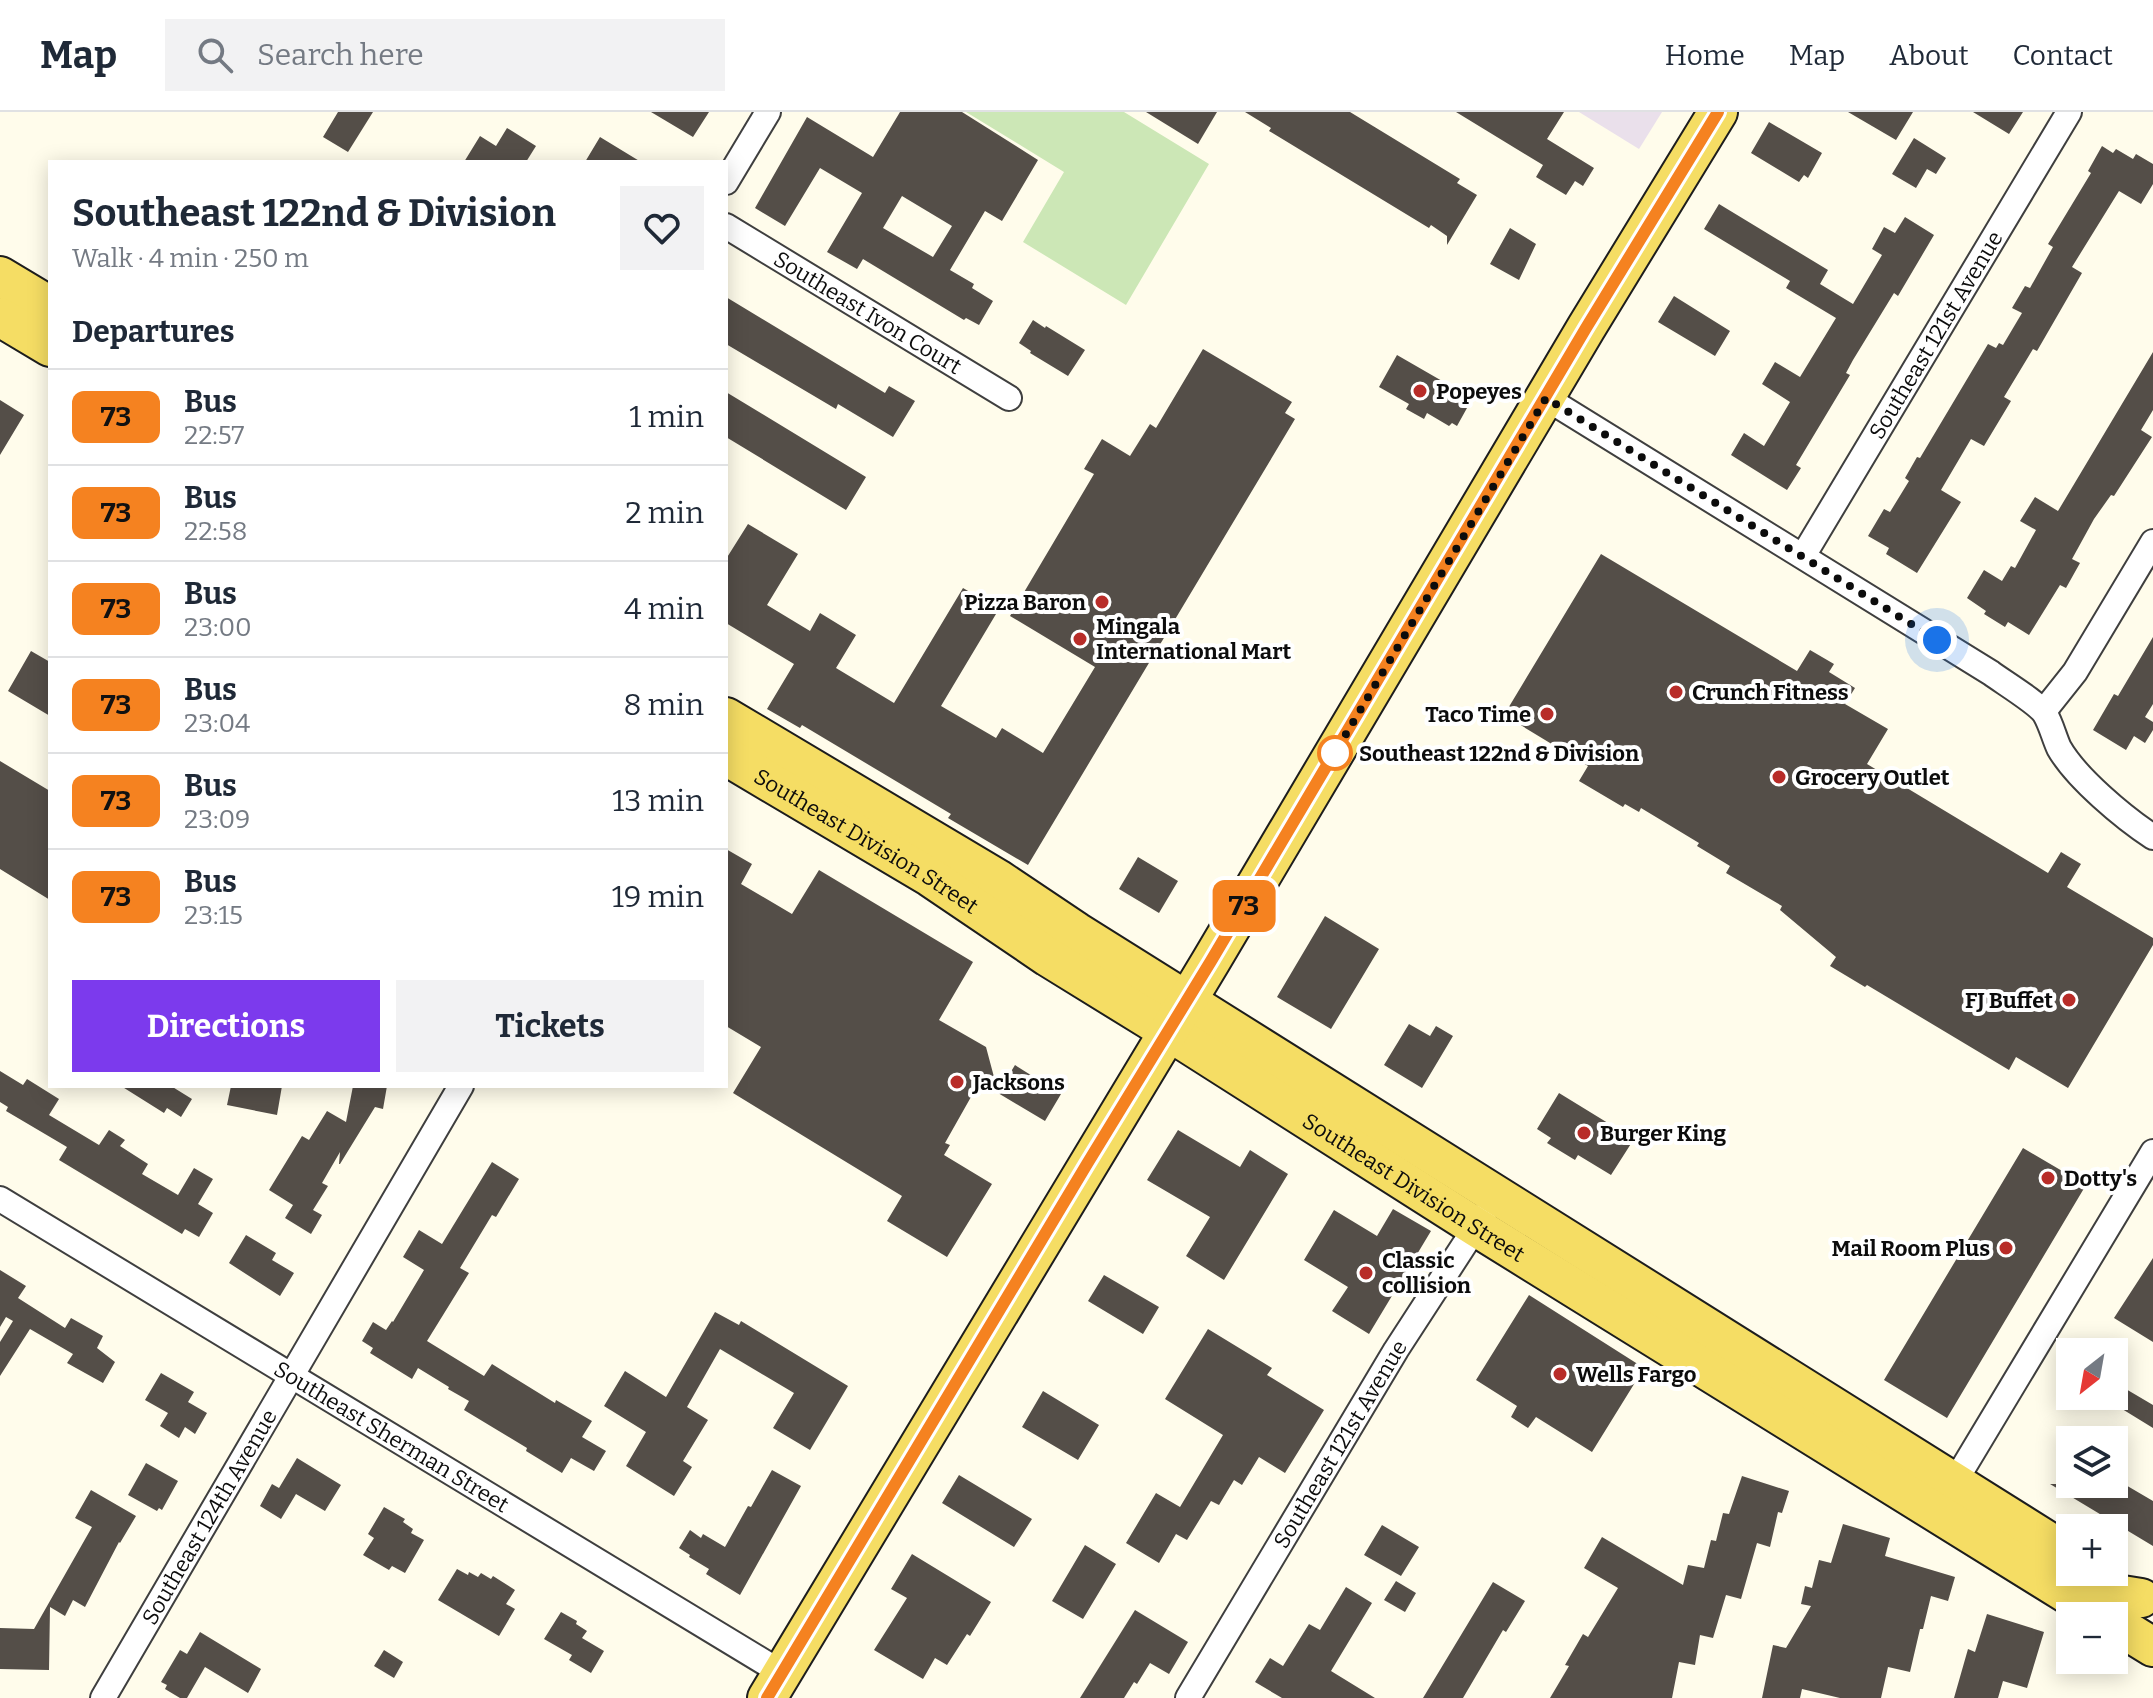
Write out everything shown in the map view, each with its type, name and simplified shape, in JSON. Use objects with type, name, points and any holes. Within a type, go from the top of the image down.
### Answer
[{"type":"main road","points":[[775,1686],[1718,112]]},
{"type":"main road","points":[[0,276],[48,305]]},
{"type":"main road","points":[[0,317],[48,346]]},
{"type":"main road","name":"Southeast Division Street","points":[[728,729],[998,879],[1077,932],[1178,1016],[1476,1227],[1946,1497],[2056,1548]]},
{"type":"main road","name":"Southeast Division Street","points":[[1178,1016],[1496,1194],[1946,1497],[2014,1561],[2080,1602]]},
{"type":"main road","points":[[2014,1561],[2024,1555],[2045,1556],[2056,1562]]},
{"type":"main road","points":[[2101,1586],[2136,1609]]},
{"type":"main road","points":[[2112,1586],[2136,1609],[2153,1647]]},
{"type":"street","points":[[728,179],[768,112]]},
{"type":"street","name":"Southeast 121st Avenue","points":[[1803,556],[2069,112]]},
{"type":"street","name":"Southeast Ivon Court","points":[[728,227],[1009,398]]},
{"type":"street","points":[[1546,398],[1991,673],[2044,711],[2060,749],[2083,778],[2118,811],[2153,837]]},
{"type":"street","points":[[2044,711],[2075,672],[2153,542]]},
{"type":"street","name":"Southeast 124th Avenue","points":[[103,1698],[460,1088]]},
{"type":"street","points":[[1946,1497],[2153,1152]]},
{"type":"street","name":"Southeast 121st Avenue","points":[[1188,1698],[1396,1350],[1496,1194]]},
{"type":"street","name":"Southeast Sherman Street","points":[[0,1199],[291,1375],[775,1686]]},
{"type":"shaded area","points":[[1579,112],[1662,112],[1639,149]]},
{"type":"green space","points":[[966,112],[1124,112],[1209,164],[1126,305],[1023,242],[1064,172]]},
{"type":"building","points":[[338,112],[373,112],[348,152],[323,137]]},
{"type":"building","points":[[651,112],[709,112],[693,137]]},
{"type":"building","points":[[900,112],[962,112],[1038,160],[1002,221],[985,211],[950,270],[974,284],[972,288],[993,301],[979,325],[966,318],[964,320],[863,259],[857,269],[827,252],[862,193],[820,168],[785,226],[755,208],[807,117],[873,157]],"holes":[[[902,196],[952,226],[933,257],[883,228]]]},
{"type":"building","points":[[1146,112],[1217,112],[1198,144]]},
{"type":"building","points":[[1245,112],[1350,112],[1460,179],[1457,183],[1477,195],[1447,245],[1447,236],[1431,225],[1429,228],[1269,131],[1271,128]]},
{"type":"building","points":[[1456,112],[1564,112],[1547,139],[1594,168],[1583,186],[1575,181],[1566,195],[1536,177],[1543,165]]},
{"type":"building","points":[[1848,112],[1913,112],[1896,140]]},
{"type":"building","points":[[1973,112],[2023,112],[2009,134]]},
{"type":"building","points":[[1769,122],[1822,153],[1808,178],[1804,175],[1799,182],[1751,153]]},
{"type":"building","points":[[507,128],[536,146],[527,160],[465,160],[480,136],[496,146]]},
{"type":"building","points":[[600,137],[638,160],[586,160]]},
{"type":"building","points":[[1914,138],[1946,158],[1936,174],[1927,169],[1916,188],[1892,174]]},
{"type":"building","points":[[2102,146],[2113,153],[2116,149],[2133,159],[2136,154],[2153,164],[2153,184],[2141,204],[2119,191],[2072,267],[2082,273],[2037,351],[2033,349],[2004,397],[2011,401],[1984,446],[1971,439],[1941,490],[1961,502],[1917,573],[1886,554],[1889,548],[1868,536],[1884,509],[1890,512],[1909,481],[1905,478],[1917,457],[1920,458],[1988,344],[1996,348],[1999,343],[2003,345],[2022,313],[2012,308],[2025,286],[2030,288],[2053,247],[2048,244],[2091,173],[2088,171]]},
{"type":"building","points":[[1719,204],[1828,270],[1820,284],[1853,304],[1882,255],[1872,249],[1884,227],[1895,233],[1905,217],[1934,235],[1898,296],[1894,293],[1853,360],[1846,373],[1850,375],[1796,465],[1801,468],[1787,490],[1731,455],[1744,433],[1764,446],[1790,402],[1762,384],[1775,362],[1800,377],[1836,318],[1786,288],[1790,281],[1704,229]]},
{"type":"building","points":[[1510,228],[1536,244],[1519,280],[1490,264]]},
{"type":"building","points":[[1674,296],[1730,331],[1715,356],[1658,322]]},
{"type":"building","points":[[728,298],[885,393],[889,386],[915,401],[893,437],[838,404],[836,409],[728,345]]},
{"type":"building","points":[[1033,320],[1085,350],[1068,376],[1019,343]]},
{"type":"building","points":[[1203,349],[1292,402],[1285,413],[1295,419],[1028,865],[948,818],[951,814],[802,725],[800,728],[767,709],[794,664],[728,624],[728,556],[748,524],[798,554],[767,605],[810,631],[820,613],[856,635],[836,668],[894,703],[963,588],[999,609],[941,706],[996,738],[1002,728],[1043,753],[1095,667],[1010,616],[1094,474],[1084,469],[1102,439],[1130,456],[1150,424],[1156,428]]},
{"type":"building","points":[[2153,352],[2153,410],[2141,430],[2152,437],[2114,496],[2111,495],[2094,519],[2072,559],[2080,563],[2066,588],[2060,585],[2029,635],[2008,622],[2005,627],[1984,614],[1986,611],[1967,598],[1984,570],[2002,581],[2011,566],[2015,568],[2036,530],[2020,521],[2035,497],[2058,511]]},
{"type":"building","name":"Popeyes","points":[[1397,355],[1456,389],[1453,393],[1467,401],[1464,406],[1467,408],[1457,426],[1452,423],[1449,426],[1427,413],[1424,419],[1406,409],[1409,404],[1379,387]]},
{"type":"building","points":[[728,393],[866,477],[846,510],[728,438]]},
{"type":"building","points":[[0,400],[24,415],[0,455]]},
{"type":"building","points":[[1601,554],[1797,671],[1810,650],[1834,664],[1829,672],[1855,688],[1845,704],[1888,729],[1867,764],[2048,873],[2061,852],[2081,864],[2067,887],[2153,938],[2153,945],[2068,1088],[2016,1057],[2009,1070],[1830,966],[1836,957],[1780,910],[1782,906],[1726,873],[1730,866],[1697,846],[1699,843],[1641,808],[1639,812],[1625,804],[1623,807],[1579,781],[1588,766],[1504,715]]},
{"type":"building","points":[[2153,637],[2153,704],[2145,717],[2153,722],[2153,730],[2145,743],[2134,736],[2126,750],[2093,730],[2114,694],[2118,696]]},
{"type":"building","points":[[31,651],[48,661],[48,715],[8,691]]},
{"type":"building","points":[[0,761],[48,790],[48,899],[0,869]]},
{"type":"building","points":[[728,850],[752,864],[741,884],[792,914],[819,870],[973,962],[939,1020],[986,1047],[998,1092],[980,1081],[945,1143],[950,1145],[944,1155],[992,1184],[947,1257],[887,1221],[902,1196],[733,1093],[761,1047],[728,1027]]},
{"type":"building","points":[[1138,857],[1178,881],[1159,913],[1119,889]]},
{"type":"building","points":[[1325,916],[1379,949],[1331,1029],[1277,997]]},
{"type":"building","points":[[1409,1024],[1430,1036],[1436,1026],[1453,1036],[1422,1088],[1384,1065]]},
{"type":"building","points":[[1015,1065],[1061,1094],[1045,1121],[998,1093]]},
{"type":"building","points":[[0,1071],[23,1085],[27,1079],[59,1099],[49,1115],[99,1145],[109,1130],[125,1140],[120,1146],[148,1164],[142,1174],[178,1195],[194,1168],[213,1179],[198,1204],[213,1213],[199,1237],[185,1229],[182,1234],[59,1160],[67,1147],[6,1111],[8,1107],[0,1102]]},
{"type":"building","points":[[124,1088],[174,1088],[192,1099],[181,1117],[167,1108],[164,1113]]},
{"type":"building","points":[[231,1088],[282,1088],[277,1115],[227,1105]]},
{"type":"building","points":[[353,1088],[387,1088],[383,1109],[375,1107],[340,1164],[340,1152],[322,1183],[328,1186],[313,1210],[322,1215],[311,1234],[285,1218],[293,1205],[269,1190],[302,1136],[309,1140],[327,1111],[346,1122]]},
{"type":"building","name":"Burger King","points":[[1559,1093],[1634,1139],[1611,1175],[1578,1155],[1575,1160],[1547,1143],[1551,1138],[1537,1129]]},
{"type":"building","points":[[1178,1130],[1240,1167],[1250,1150],[1288,1174],[1224,1280],[1186,1256],[1210,1217],[1147,1180]]},
{"type":"building","points":[[2023,1148],[2086,1185],[1947,1418],[1884,1380]]},
{"type":"building","points":[[492,1162],[519,1179],[496,1217],[492,1215],[460,1268],[469,1273],[427,1341],[484,1376],[492,1364],[555,1403],[556,1400],[592,1421],[582,1437],[606,1451],[594,1471],[571,1458],[562,1473],[464,1410],[469,1401],[449,1387],[418,1368],[412,1379],[370,1353],[373,1348],[362,1341],[373,1322],[386,1330],[393,1322],[424,1270],[403,1257],[419,1230],[442,1244]]},
{"type":"building","name":"Classic collision","points":[[1393,1209],[1431,1231],[1369,1334],[1332,1311],[1348,1287],[1304,1260],[1334,1210],[1377,1236]]},
{"type":"building","points":[[246,1235],[276,1253],[272,1260],[294,1273],[280,1296],[229,1263]]},
{"type":"building","points":[[2153,1258],[2153,1342],[2114,1318]]},
{"type":"building","points":[[0,1270],[26,1286],[18,1298],[65,1328],[71,1318],[103,1336],[97,1348],[115,1362],[103,1383],[67,1363],[73,1354],[30,1329],[0,1376],[0,1342],[13,1321],[6,1317],[0,1327]]},
{"type":"building","points":[[1104,1275],[1159,1307],[1143,1334],[1088,1301]]},
{"type":"building","name":"Wells Fargo","points":[[1529,1295],[1644,1368],[1592,1452],[1536,1417],[1528,1428],[1511,1417],[1517,1406],[1476,1380]]},
{"type":"building","points":[[715,1312],[739,1325],[741,1321],[848,1386],[810,1450],[773,1428],[794,1393],[720,1349],[687,1407],[708,1420],[683,1461],[692,1467],[674,1496],[626,1466],[646,1432],[604,1406],[625,1371],[666,1397]]},
{"type":"building","points":[[1208,1329],[1272,1368],[1267,1375],[1324,1410],[1285,1473],[1259,1457],[1242,1485],[1234,1480],[1219,1505],[1211,1501],[1187,1540],[1176,1534],[1159,1563],[1126,1543],[1156,1493],[1180,1507],[1223,1435],[1165,1399]]},
{"type":"building","points":[[161,1373],[194,1392],[188,1402],[207,1413],[195,1434],[185,1427],[179,1438],[160,1426],[168,1413],[145,1400]]},
{"type":"building","points":[[2128,1390],[2153,1405],[2153,1428],[2124,1410],[2128,1410]]},
{"type":"building","points":[[1043,1391],[1099,1425],[1078,1460],[1022,1427]]},
{"type":"building","points":[[297,1458],[341,1485],[325,1511],[296,1494],[281,1519],[260,1506],[272,1484],[279,1488]]},
{"type":"building","points":[[146,1463],[178,1481],[162,1510],[159,1508],[157,1511],[128,1495]]},
{"type":"building","points":[[772,1470],[801,1486],[740,1595],[706,1574],[709,1569],[679,1548],[690,1530],[725,1547]]},
{"type":"building","points":[[959,1475],[1032,1519],[1014,1547],[942,1503]]},
{"type":"building","points":[[1742,1476],[1789,1491],[1782,1513],[1778,1512],[1770,1547],[1757,1543],[1741,1599],[1726,1595],[1713,1638],[1700,1635],[1695,1665],[1679,1662],[1672,1698],[1550,1698],[1583,1634],[1588,1637],[1618,1588],[1584,1568],[1602,1537],[1683,1585],[1688,1565],[1704,1568],[1711,1540],[1716,1541],[1723,1513],[1729,1514]]},
{"type":"building","points":[[2128,1486],[2153,1501],[2153,1546],[2128,1531],[2128,1514],[2100,1514],[2073,1498],[2128,1498]]},
{"type":"building","points":[[91,1490],[136,1516],[85,1607],[73,1600],[65,1616],[50,1607],[49,1670],[0,1669],[0,1628],[34,1629],[92,1527],[75,1518]]},
{"type":"building","points":[[384,1507],[405,1519],[403,1522],[413,1529],[411,1533],[424,1540],[405,1573],[392,1566],[389,1570],[363,1555],[374,1538],[368,1534]]},
{"type":"building","points":[[1843,1524],[1890,1538],[1885,1556],[1955,1577],[1948,1601],[1931,1596],[1910,1672],[1888,1667],[1881,1698],[1840,1698],[1802,1689],[1800,1698],[1762,1698],[1773,1645],[1786,1648],[1811,1606],[1801,1604],[1805,1586],[1812,1588],[1819,1560],[1831,1563]]},
{"type":"building","points":[[1382,1525],[1419,1547],[1401,1576],[1364,1555]]},
{"type":"building","points":[[1085,1545],[1116,1564],[1083,1619],[1052,1601]]},
{"type":"building","points":[[912,1554],[991,1602],[947,1665],[935,1658],[923,1679],[874,1650],[907,1598],[891,1589]]},
{"type":"building","points":[[457,1569],[478,1577],[481,1573],[491,1579],[493,1576],[515,1590],[506,1604],[515,1609],[499,1636],[438,1600]]},
{"type":"building","points":[[1396,1581],[1416,1593],[1405,1612],[1384,1600]]},
{"type":"building","points":[[1493,1582],[1525,1601],[1506,1632],[1503,1630],[1463,1698],[1423,1698]]},
{"type":"building","points":[[1346,1587],[1372,1603],[1331,1671],[1375,1698],[1282,1698],[1255,1682],[1270,1658],[1283,1666],[1309,1624],[1320,1630]]},
{"type":"building","points":[[1135,1610],[1188,1642],[1169,1674],[1150,1663],[1124,1698],[1080,1698]]},
{"type":"building","points":[[561,1612],[587,1631],[582,1638],[604,1651],[591,1673],[569,1660],[572,1655],[544,1639]]},
{"type":"building","points":[[1987,1614],[2044,1632],[2027,1688],[2003,1681],[1998,1698],[1954,1698],[1968,1649],[1975,1652]]},
{"type":"building","points":[[200,1632],[261,1669],[248,1693],[205,1667],[187,1698],[180,1698],[165,1689],[167,1685],[161,1682],[180,1650],[187,1654]]},
{"type":"building","points":[[384,1650],[403,1662],[394,1678],[374,1666]]},
{"type":"bus line","name":"73","points":[[767,1698],[1718,112]]},
{"type":"place","name":"Popeyes","points":[[1420,391]]},
{"type":"place","name":"Pizza Baron","points":[[1102,602]]},
{"type":"place","name":"Mingala International Mart","points":[[1080,639]]},
{"type":"place","name":"Crunch Fitness","points":[[1676,692]]},
{"type":"place","name":"Taco Time","points":[[1547,714]]},
{"type":"place","name":"Southeast 122nd & Division","points":[[1335,753]]},
{"type":"place","name":"Grocery Outlet","points":[[1779,777]]},
{"type":"place","name":"FJ Buffet","points":[[2069,1000]]},
{"type":"place","name":"Jacksons","points":[[957,1082]]},
{"type":"place","name":"Burger King","points":[[1584,1133]]},
{"type":"place","name":"Dotty's","points":[[2048,1178]]},
{"type":"place","name":"Mail Room Plus","points":[[2006,1248]]},
{"type":"place","name":"Classic collision","points":[[1366,1273]]},
{"type":"place","name":"Wells Fargo","points":[[1560,1374]]},
{"type":"route","points":[[1335,753],[1333,756],[1546,398],[1937,640]]}]
